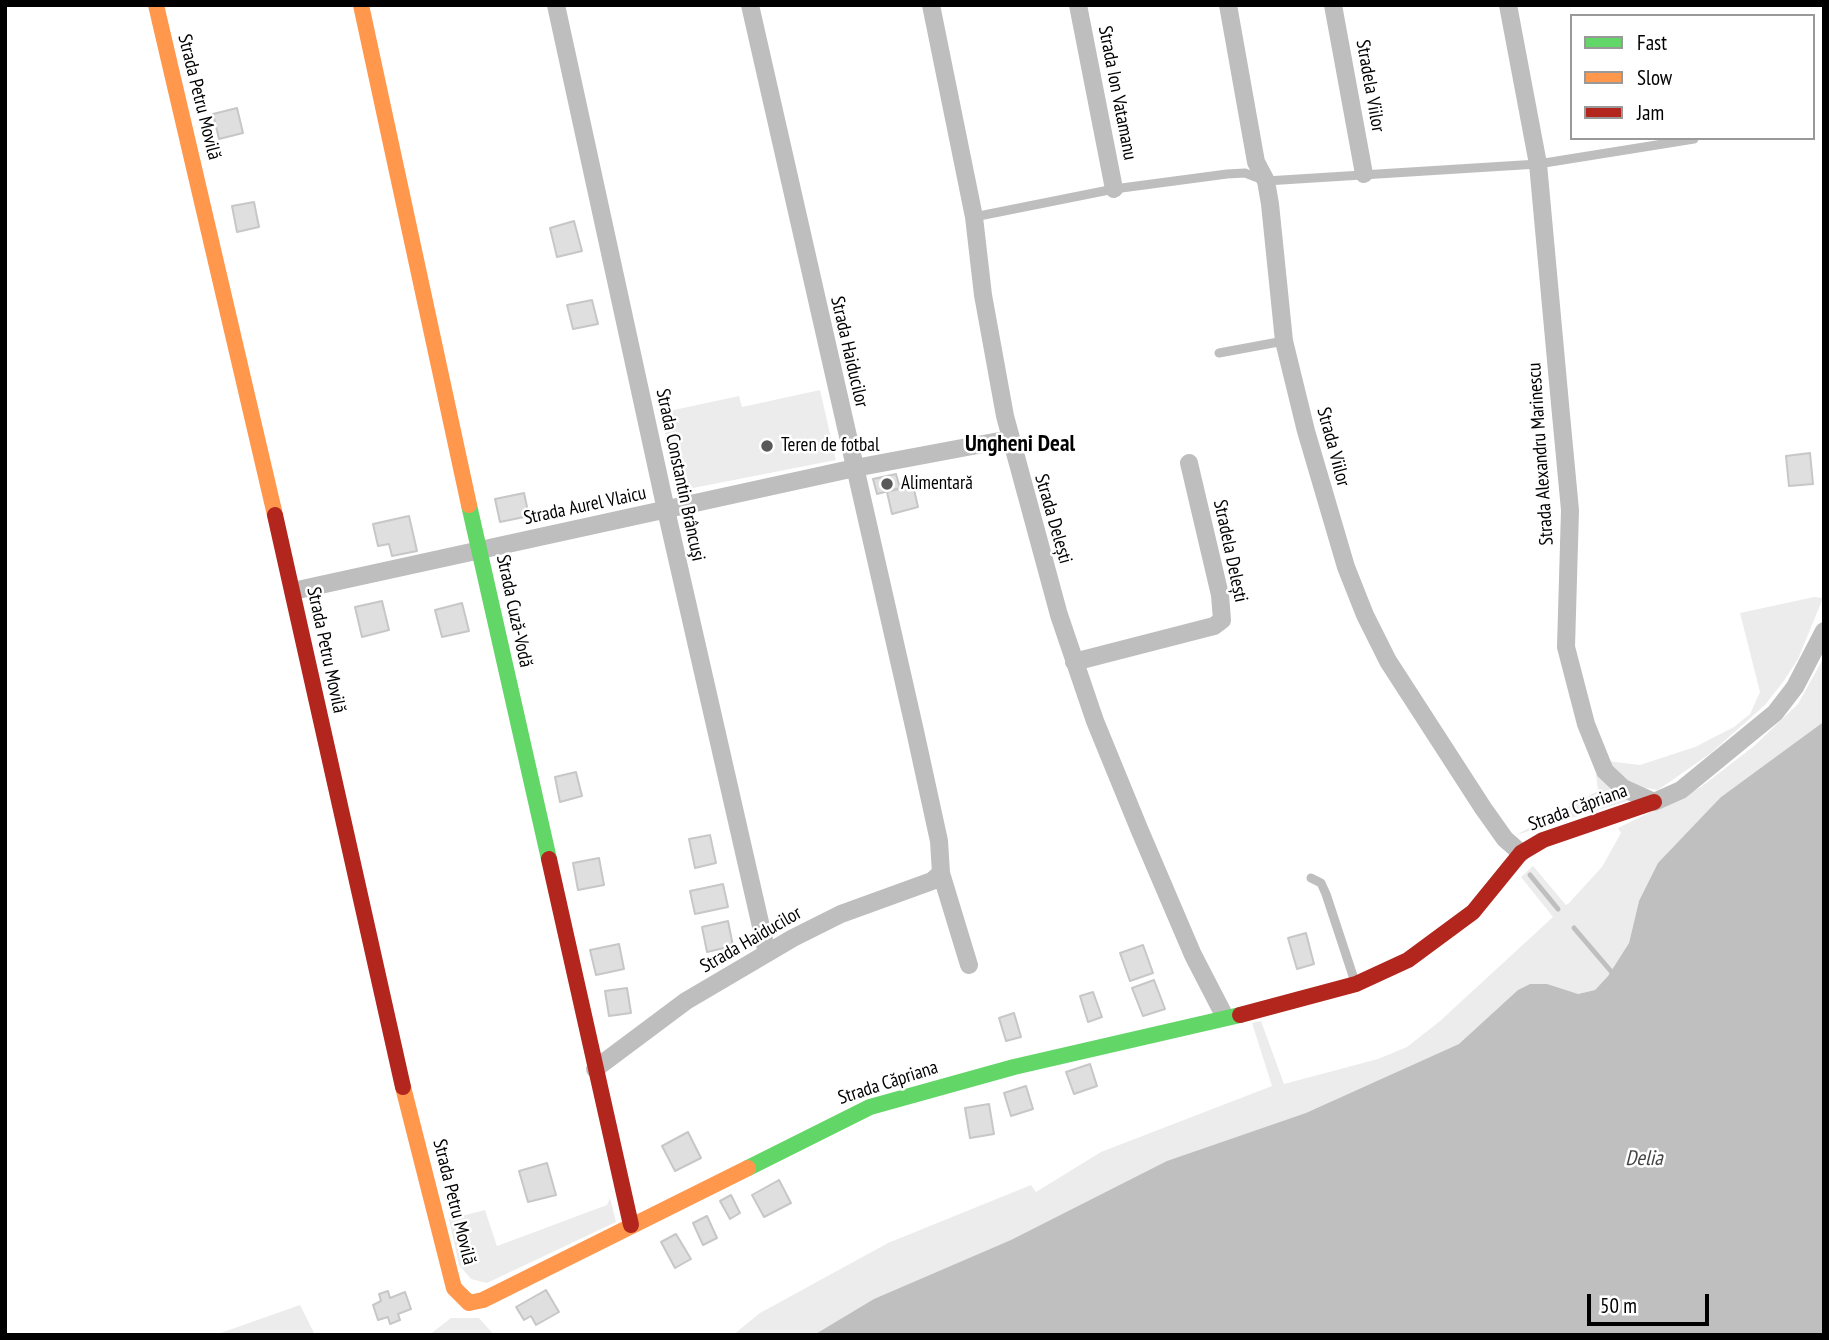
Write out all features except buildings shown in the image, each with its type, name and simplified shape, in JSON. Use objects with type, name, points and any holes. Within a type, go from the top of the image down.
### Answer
[{"type":"street","name":"Strada Petru Movilă","points":[[156,5],[293,591],[387,1022],[454,1288],[464,1300]]},
{"type":"street","name":"Strada Cuză-Vodă","points":[[362,5],[479,551],[631,1225]]},
{"type":"street","name":"Strada Constantin Brâncuşi","points":[[556,5],[666,510],[767,953]]},
{"type":"street","name":"Strada Haiducilor","points":[[750,5],[915,731],[939,841],[941,873],[970,965]]},
{"type":"street","name":"Strada Delești","points":[[931,5],[974,217],[989,332],[1010,439],[1074,662],[1140,831],[1193,955],[1224,1017]]},
{"type":"street","name":"Strada Ion Vatamanu","points":[[1078,5],[1114,189]]},
{"type":"street","name":"Strada Viilor","points":[[1228,5],[1256,162],[1266,181],[1284,341],[1306,431],[1342,554],[1375,638],[1483,808],[1505,839],[1521,853]]},
{"type":"street","name":"Stradela Viilor","points":[[1333,5],[1364,174]]},
{"type":"street","name":"Strada Alexandru Marinescu","points":[[1508,5],[1538,164],[1570,510],[1567,656],[1586,724],[1605,771],[1623,788],[1654,802]]},
{"type":"street","name":"Strada Aurel Vlaicu","points":[[293,591],[855,468],[1010,439]]},
{"type":"street","name":"Stradela Delești","points":[[1074,662],[1214,626],[1222,620],[1218,584],[1189,463]]},
{"type":"street","points":[[1654,802],[1688,786],[1775,713],[1795,687],[1824,631]]},
{"type":"street","name":"Strada Căpriana","points":[[464,1300],[469,1303],[483,1300],[870,1107],[1014,1067],[1303,1000],[1356,984],[1408,960],[1473,912],[1521,853],[1543,840],[1654,802]]},
{"type":"street","name":"Strada Haiducilor","points":[[595,1069],[678,1007],[767,953],[841,914],[932,881],[941,873]]},
{"type":"lane","points":[[974,217],[1114,189],[1227,174],[1245,173],[1266,181],[1538,164],[1688,140]]},
{"type":"lane","points":[[1219,353],[1284,341]]},
{"type":"lane","points":[[1311,878],[1321,883],[1326,894],[1356,984]]},
{"type":"shaded area","points":[[820,390],[836,460],[693,488],[677,479],[660,413],[739,396],[742,407]]},
{"type":"shaded area","points":[[1814,597],[1823,598],[1798,659],[1765,705],[1711,753],[1658,790],[1634,786],[1615,774],[1607,761],[1640,765],[1695,747],[1734,727],[1750,714],[1760,692],[1740,613]]},
{"type":"shaded area","points":[[1824,657],[1822,723],[1721,797],[1639,901],[1629,943],[1608,976],[1595,990],[1578,994],[867,1335],[733,1335],[760,1313],[888,1243],[1031,1185],[1036,1192],[1101,1152],[1272,1086],[1252,1023],[1261,1021],[1284,1084],[1378,1059],[1407,1047],[1440,1021],[1553,917],[1521,877],[1533,866],[1566,905],[1569,903],[1602,867],[1621,833],[1618,828],[1701,787],[1754,746],[1798,704]]},
{"type":"shaded area","points":[[1596,774],[1634,799],[1516,835],[1598,791]]},
{"type":"shaded area","points":[[610,1198],[616,1222],[487,1283],[471,1279],[459,1265],[449,1219],[485,1210],[497,1246],[607,1205]]},
{"type":"shaded area","points":[[300,1305],[315,1335],[215,1335]]},
{"type":"shaded area","points":[[451,1318],[479,1318],[494,1335],[429,1335]]},
{"type":"water","name":"Delia","points":[[1824,719],[1824,1335],[814,1335],[874,1299],[1011,1240],[1167,1161],[1306,1113],[1459,1044],[1518,990],[1530,984],[1547,984],[1578,994],[1595,990],[1608,976],[1629,943],[1639,901],[1658,863],[1721,797]]},
{"type":"waterway","points":[[1530,875],[1558,909]]},
{"type":"waterway","points":[[1574,928],[1615,976]]},
{"type":"traffic: fast","points":[[469,505],[549,859]]},
{"type":"traffic: fast","points":[[748,1168],[870,1107],[1014,1067],[1240,1015]]},
{"type":"traffic: slow","points":[[156,5],[275,515]]},
{"type":"traffic: slow","points":[[361,5],[469,505]]},
{"type":"traffic: slow","points":[[403,1087],[454,1288],[469,1303],[483,1300],[748,1168]]},
{"type":"traffic: jam","points":[[275,515],[403,1087]]},
{"type":"traffic: jam","points":[[1240,1015],[1356,984],[1408,960],[1473,912],[1521,853],[1543,840],[1654,802]]},
{"type":"traffic: jam","points":[[549,859],[631,1225]]},
{"type":"place","name":"Teren de fotbal","points":[[767,446]]},
{"type":"place","name":"Alimentară","points":[[887,484]]},
{"type":"district","name":"Ungheni Deal","points":[[1020,444]]}]
